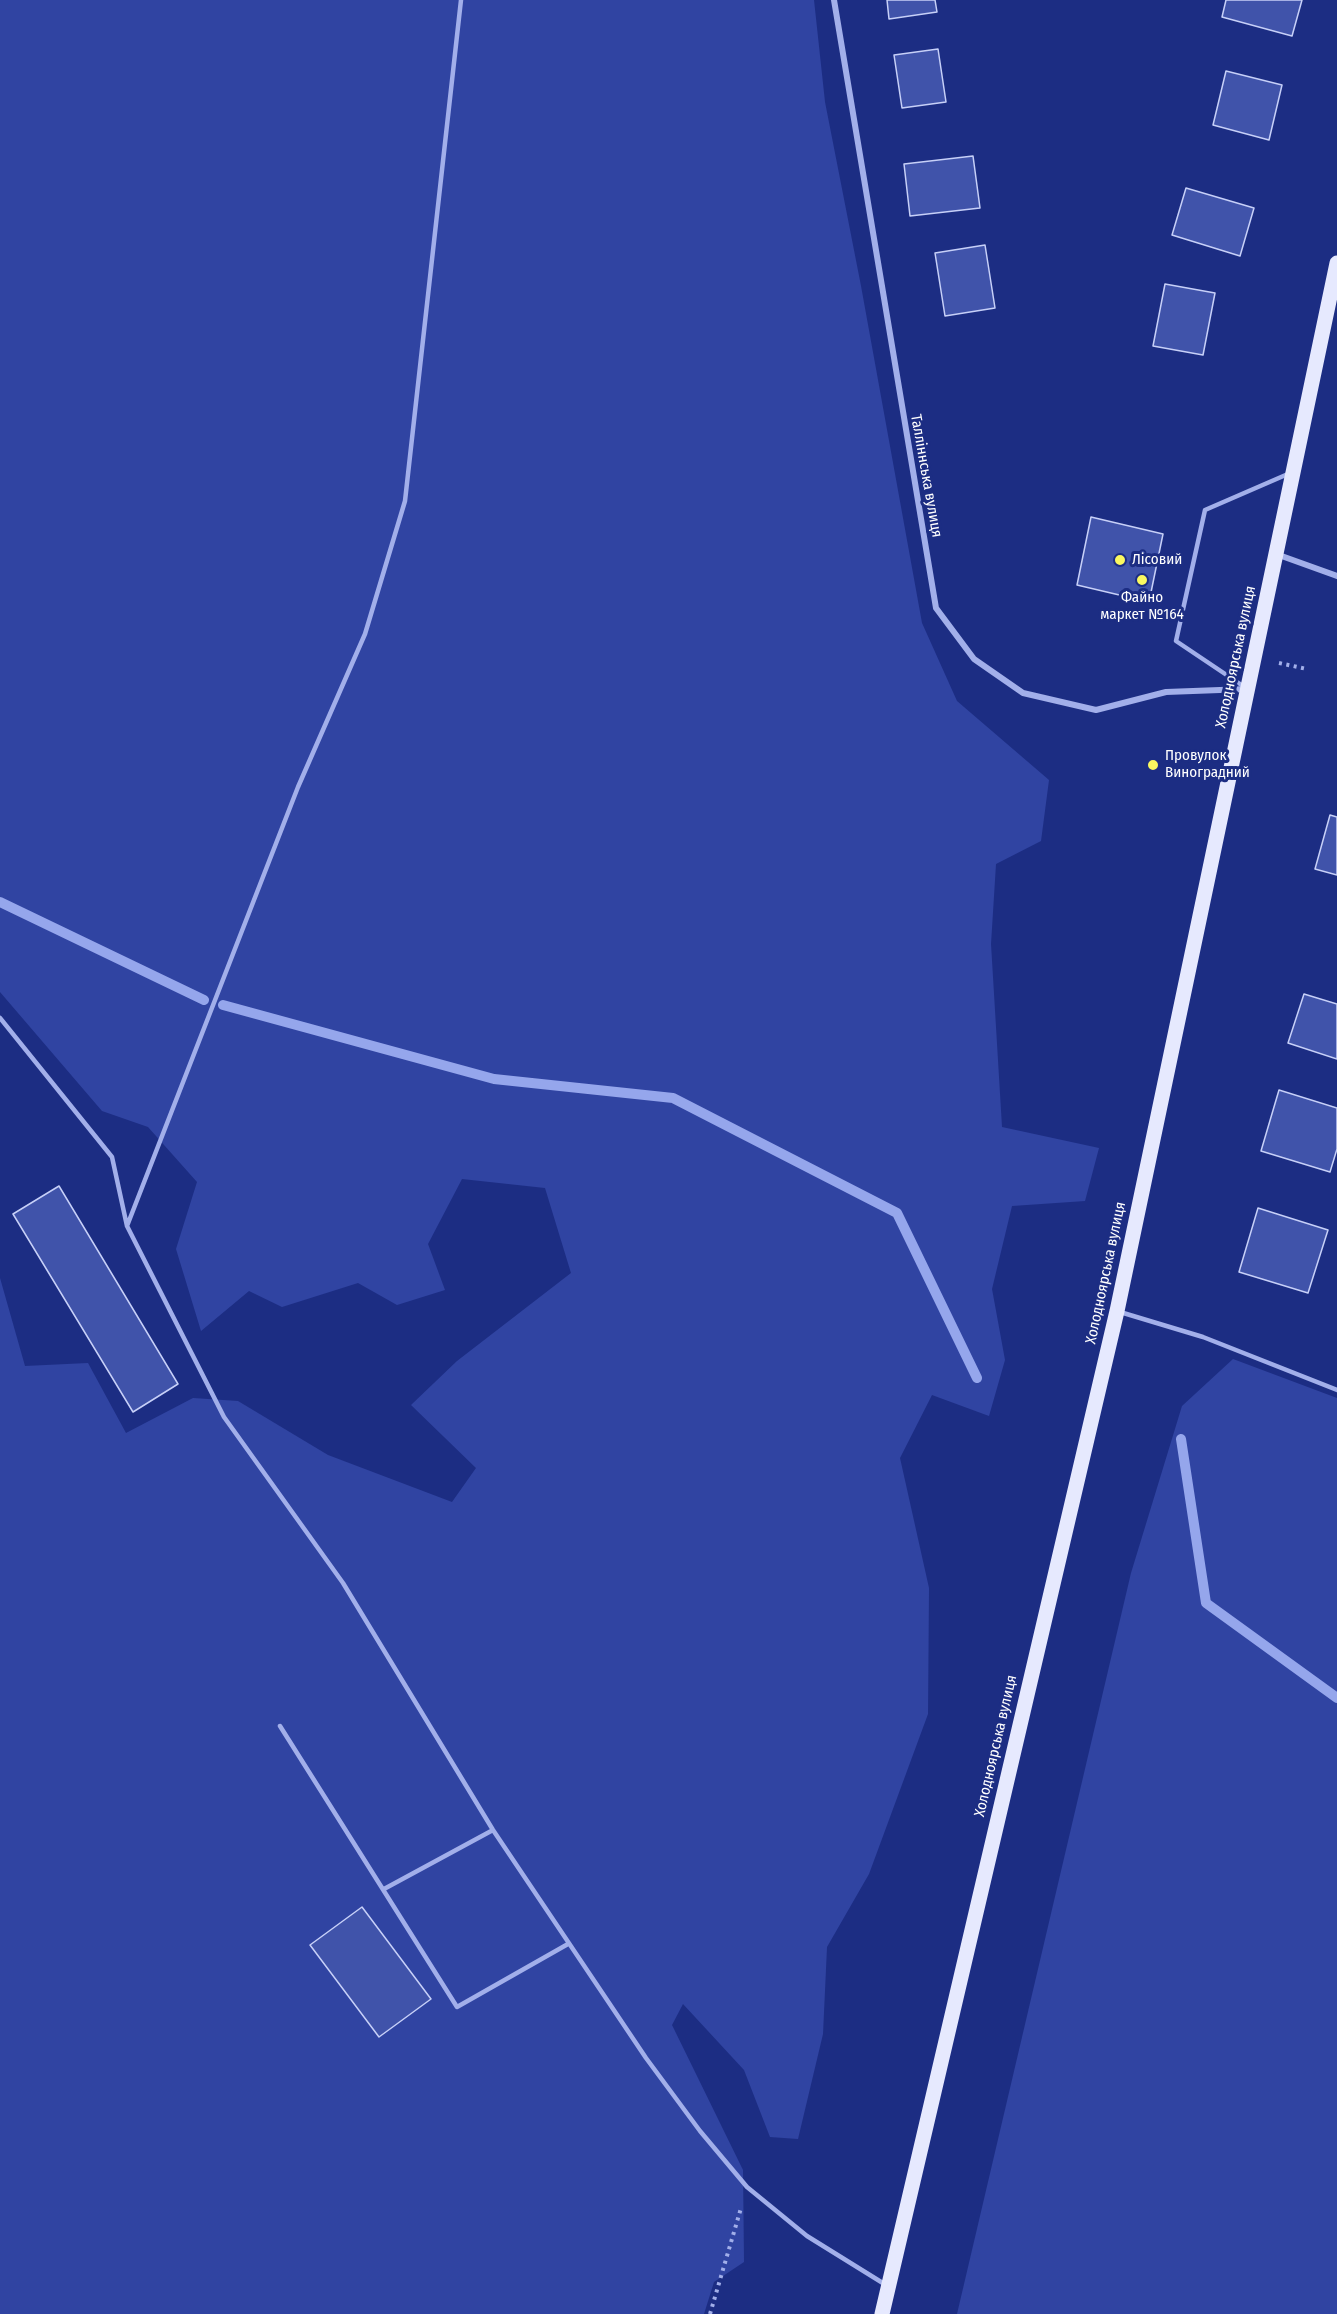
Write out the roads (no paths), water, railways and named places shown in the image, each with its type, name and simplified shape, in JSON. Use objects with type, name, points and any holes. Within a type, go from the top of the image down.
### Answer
[{"type":"main road","name":"Холодноярська вулиця","points":[[882,2314],[1117,1311],[1337,262]]},
{"type":"street","name":"Талліннська вулиця","points":[[834,0],[936,608],[974,659],[1023,693],[1096,710],[1166,692],[1247,689]]},
{"type":"street","points":[[1276,554],[1337,576]]},
{"type":"lane","points":[[127,1226],[298,787],[365,634],[405,501],[461,0]]},
{"type":"lane","points":[[1247,689],[1176,641],[1205,510],[1293,472]]},
{"type":"lane","points":[[0,1018],[112,1157],[127,1226],[224,1416],[343,1583],[493,1830],[646,2058],[700,2130],[747,2187],[807,2236],[888,2287]]},
{"type":"lane","points":[[1117,1311],[1203,1337],[1337,1390]]},
{"type":"lane","points":[[280,1726],[457,2007],[568,1944]]},
{"type":"lane","points":[[384,1889],[493,1830]]},
{"type":"waterway","points":[[0,902],[204,1000]]},
{"type":"waterway","points":[[223,1005],[494,1079],[673,1098],[897,1213],[977,1378]]},
{"type":"waterway","points":[[1181,1439],[1206,1603],[1337,1698]]},
{"type":"place","name":"Лісовий","points":[[1120,560]]},
{"type":"place","name":"Файно маркет №164","points":[[1142,580]]},
{"type":"place","name":"Провулок Виноградний","points":[[1153,765]]}]
